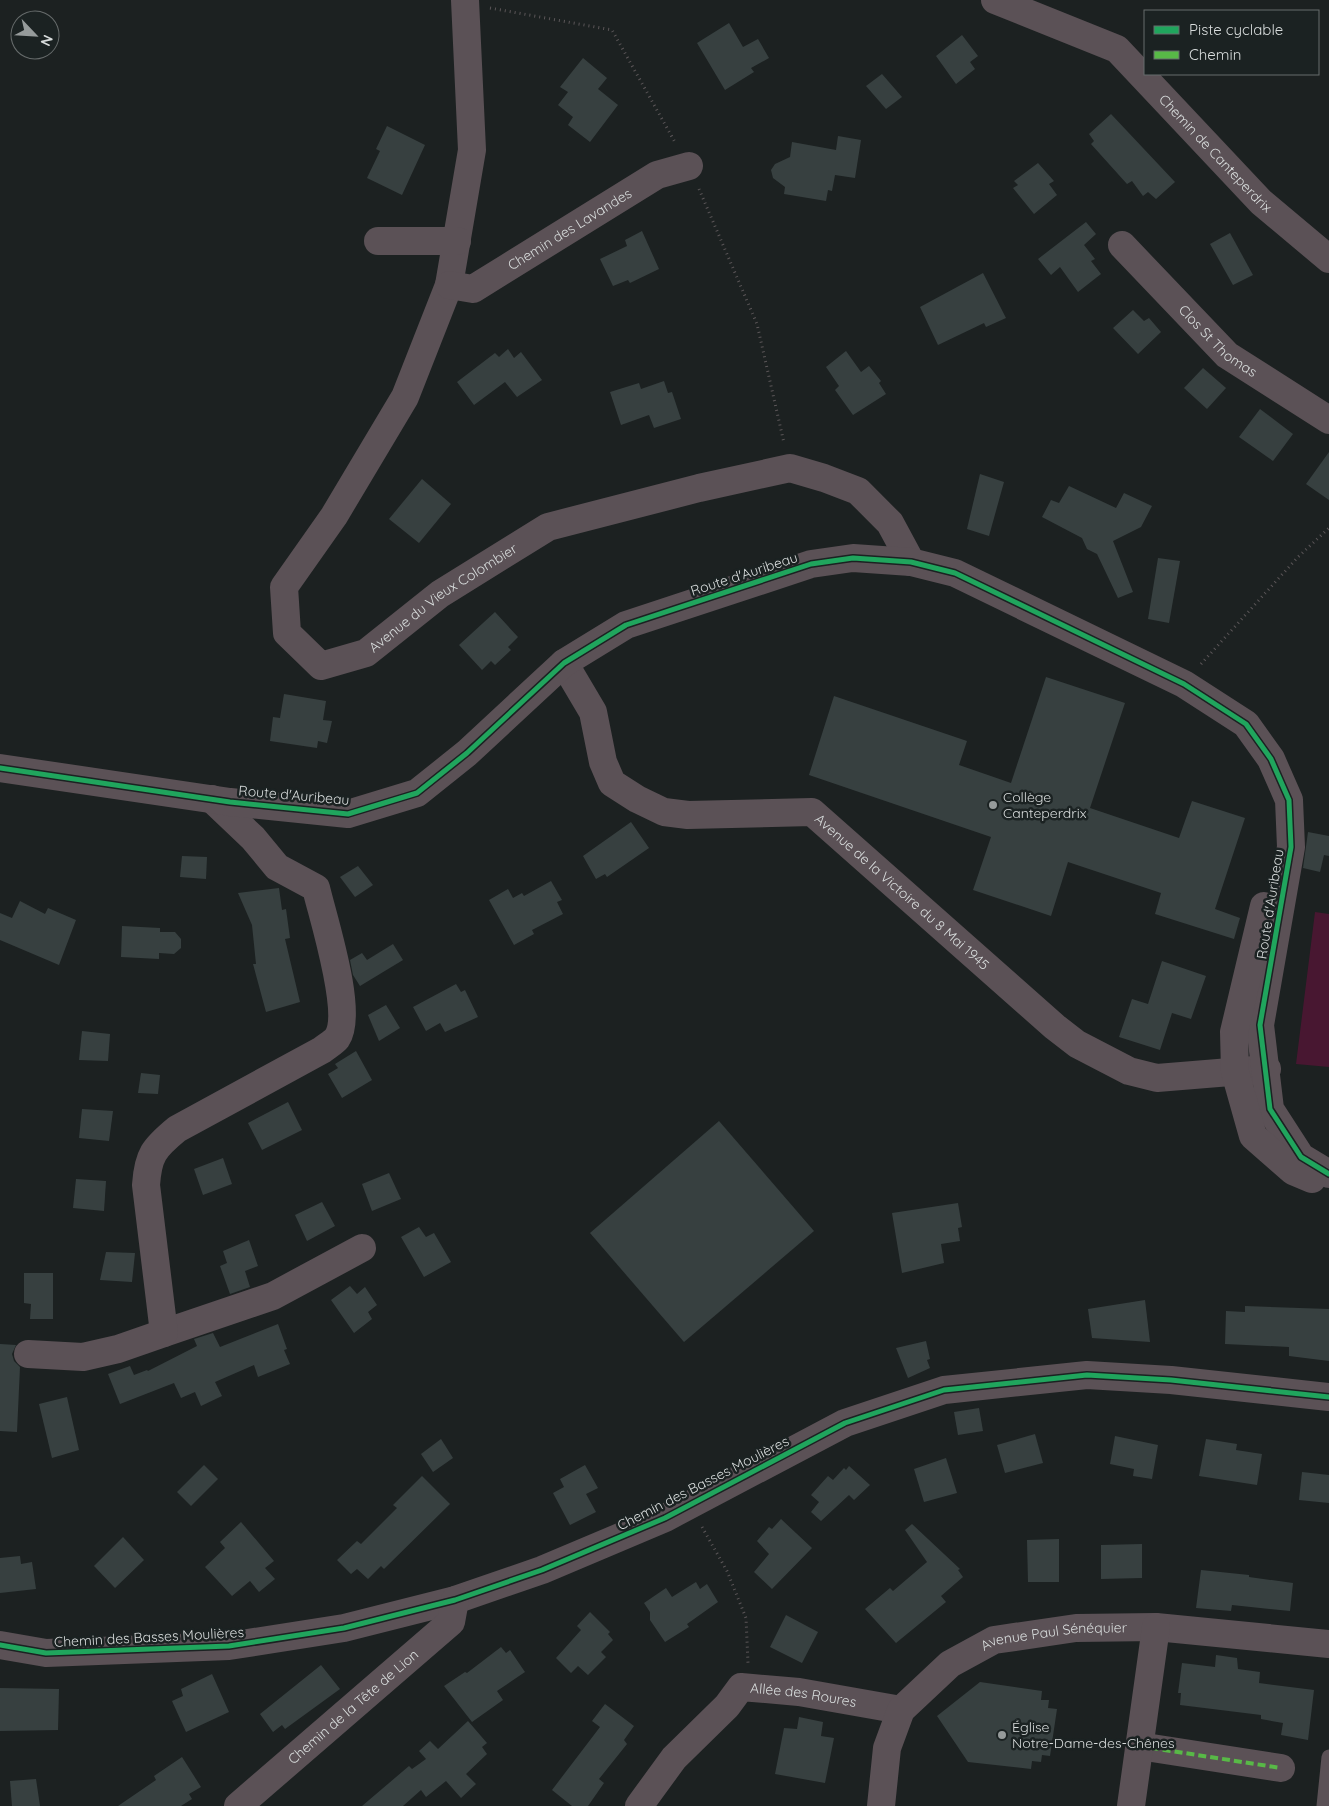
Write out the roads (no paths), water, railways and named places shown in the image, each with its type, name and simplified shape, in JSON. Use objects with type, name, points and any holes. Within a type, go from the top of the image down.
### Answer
[{"type":"street","name":"Avenue du Vieux Colombier","points":[[465,0],[472,150],[449,285],[405,397],[334,516],[284,587],[288,633],[322,666],[366,653],[440,594],[548,527],[698,488],[790,468],[824,478],[858,492],[890,523],[912,562]]},
{"type":"street","name":"Chemin de Canteperdrix","points":[[995,0],[1117,49],[1261,202],[1329,259]]},
{"type":"street","name":"Chemin des Lavandes","points":[[449,285],[473,289],[656,175],[689,166]]},
{"type":"street","points":[[378,241],[457,241]]},
{"type":"street","name":"Clos St Thomas","points":[[1122,246],[1227,355],[1329,420]]},
{"type":"street","name":"Route d'Auribeau","points":[[0,768],[212,799],[348,814],[417,793],[467,753],[564,663],[626,625],[812,564],[853,558],[912,562],[955,573],[1184,684],[1246,724],[1271,758],[1289,800],[1291,847],[1260,1025],[1267,1069],[1270,1108],[1301,1157],[1329,1174]]},
{"type":"street","name":"Avenue de la Victoire du 8 Mai 1945","points":[[564,663],[593,712],[603,762],[612,783],[629,794],[664,812],[688,815],[812,812],[1077,1044],[1129,1072],[1157,1078],[1267,1069]]},
{"type":"street","points":[[164,1333],[146,1186],[147,1164],[161,1143],[177,1130],[322,1050],[337,1038],[343,1021],[340,988],[316,888],[277,868],[253,838],[212,799]]},
{"type":"street","name":"Route d'Auribeau","points":[[1289,800],[1234,1032],[1236,1072],[1253,1136],[1293,1171],[1329,1187]]},
{"type":"street","points":[[28,1354],[83,1357],[118,1350],[273,1296],[362,1248]]},
{"type":"street","name":"Chemin des Basses Moulières","points":[[0,1645],[46,1653],[228,1646],[344,1628],[454,1600],[542,1570],[665,1518],[845,1423],[944,1390],[1087,1375],[1171,1380],[1329,1397]]},
{"type":"street","name":"Chemin de la Tête de Lion","points":[[238,1806],[451,1622],[454,1600]]},
{"type":"street","points":[[1131,1806],[1156,1627]]},
{"type":"street","name":"Avenue Paul Sénéquier","points":[[881,1806],[887,1748],[901,1710],[950,1664],[994,1640],[1076,1628],[1156,1627],[1329,1644]]},
{"type":"street","name":"Allée des Roures","points":[[639,1806],[674,1758],[727,1706],[741,1687],[799,1692],[901,1710]]},
{"type":"street","points":[[1139,1746],[1280,1768]]},
{"type":"lane","points":[[1324,1806],[1329,1757]]},
{"type":"place","name":"Collège Canteperdrix","points":[[993,805]]},
{"type":"place","name":"Église Notre-Dame-des-Chênes","points":[[1002,1735]]}]
